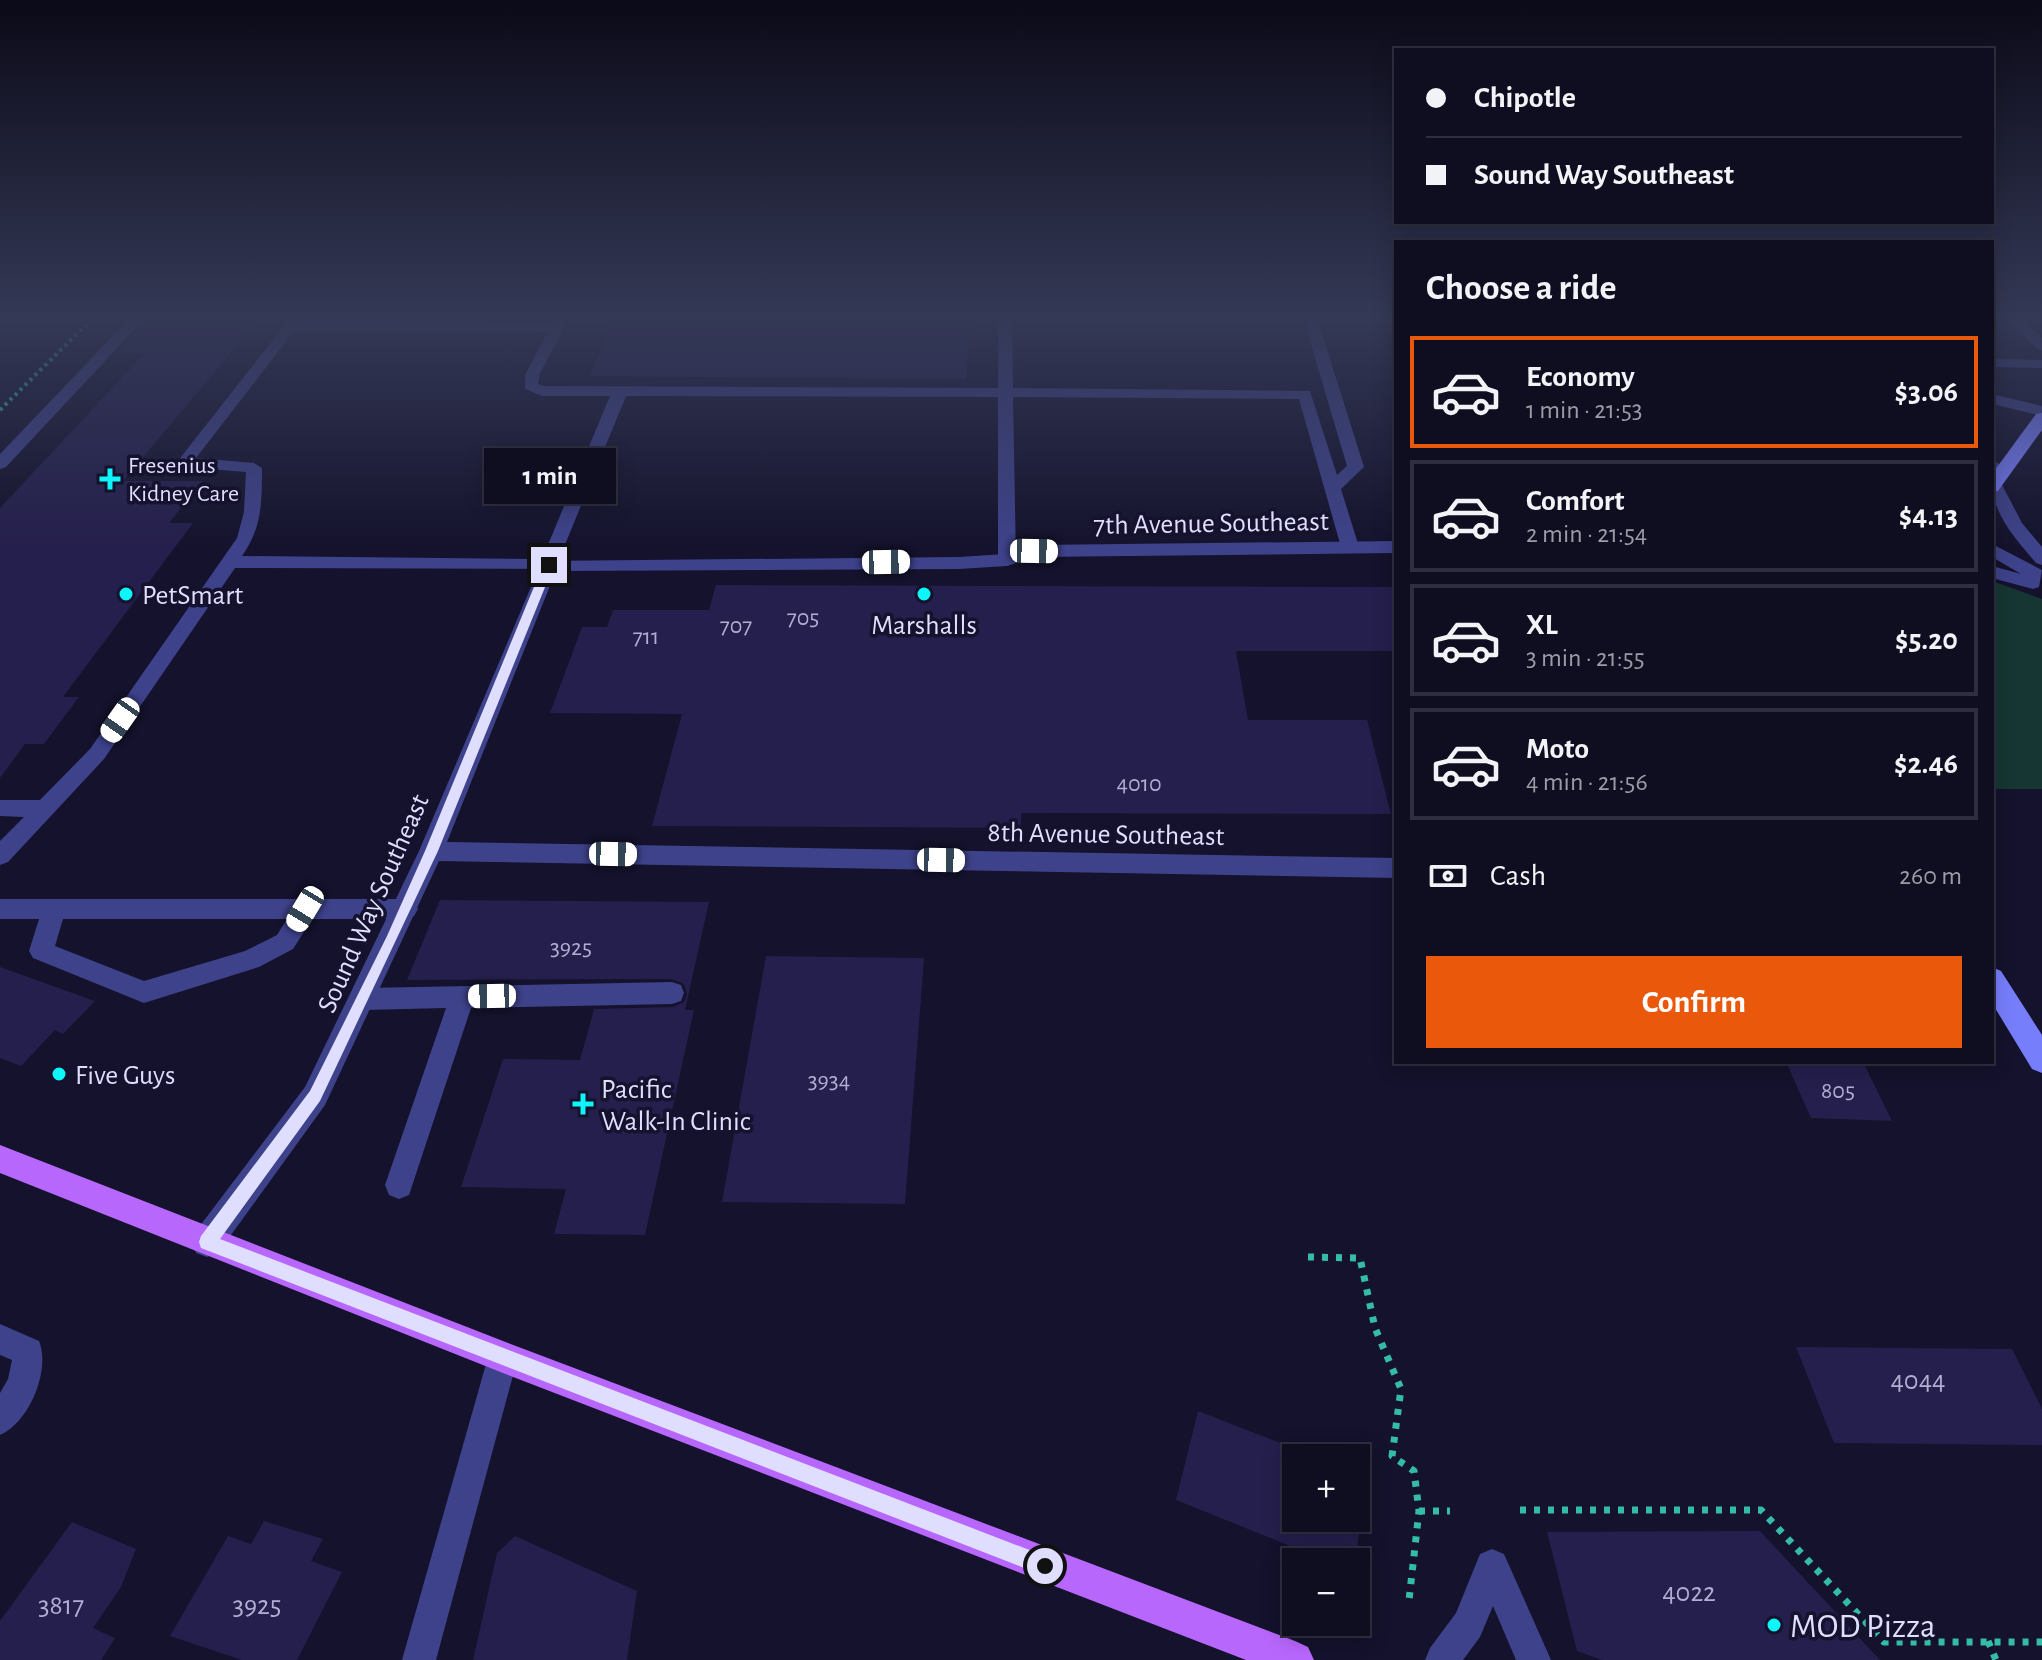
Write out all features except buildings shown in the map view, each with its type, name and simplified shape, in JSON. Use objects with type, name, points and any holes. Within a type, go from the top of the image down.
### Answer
[{"type":"main road","points":[[0,1159],[503,1357],[1295,1660]]},
{"type":"street","points":[[1995,477],[2042,418]]},
{"type":"street","name":"7th Avenue Southeast","points":[[549,565],[1007,560],[1034,551],[1394,547]]},
{"type":"street","name":"Sound Way Southeast","points":[[207,1242],[315,1096],[406,909],[549,565]]},
{"type":"street","name":"8th Avenue Southeast","points":[[431,851],[1394,868]]},
{"type":"street","points":[[1994,982],[2042,1060]]},
{"type":"lane","points":[[0,464],[66,394]]},
{"type":"lane","points":[[0,856],[97,754],[246,538],[253,512],[254,468],[185,462],[238,394]]},
{"type":"lane","points":[[228,562],[549,565],[619,394]]},
{"type":"lane","points":[[1003,394],[1007,560]]},
{"type":"lane","points":[[1305,394],[1350,547]]},
{"type":"lane","points":[[1332,488],[1356,467],[1336,394]]},
{"type":"lane","points":[[1994,399],[2042,411]]},
{"type":"lane","points":[[1995,477],[2014,525],[2042,559]]},
{"type":"lane","points":[[1994,551],[2042,578]]},
{"type":"lane","points":[[1994,573],[2042,586]]},
{"type":"lane","points":[[0,808],[46,809]]},
{"type":"lane","points":[[0,909],[406,909]]},
{"type":"lane","points":[[54,909],[41,951],[144,992],[251,960],[285,942],[305,909]]},
{"type":"lane","points":[[364,999],[672,993]]},
{"type":"lane","points":[[399,1185],[462,997]]},
{"type":"lane","points":[[0,1339],[28,1352],[27,1371],[19,1395],[0,1419]]},
{"type":"lane","points":[[419,1660],[503,1357]]},
{"type":"lane","points":[[1442,1660],[1468,1625],[1492,1566],[1534,1660]]},
{"type":"path","points":[[0,410],[16,394]]},
{"type":"path","points":[[1308,1257],[1360,1258],[1375,1328],[1401,1389],[1392,1456],[1414,1471],[1419,1511],[1409,1600]]},
{"type":"path","points":[[1520,1510],[1761,1510],[1884,1642],[2042,1642]]},
{"type":"path","points":[[1419,1511],[1450,1511]]},
{"type":"path","points":[[1988,1641],[1996,1660]]},
{"type":"green space","points":[[1994,582],[2042,599],[2042,789],[1994,789]]},
{"type":"place","name":"Fresenius Kidney Care","points":[[110,479]]},
{"type":"place","name":"PetSmart","points":[[126,594]]},
{"type":"place","name":"Marshalls","points":[[924,594]]},
{"type":"place","name":"Five Guys","points":[[59,1074]]},
{"type":"place","name":"Pacific Walk-In Clinic","points":[[583,1104]]},
{"type":"place","name":"MOD Pizza","points":[[1774,1625]]},
{"type":"route","points":[[549,565],[431,851],[364,999],[315,1096],[207,1242],[1045,1566]]}]
